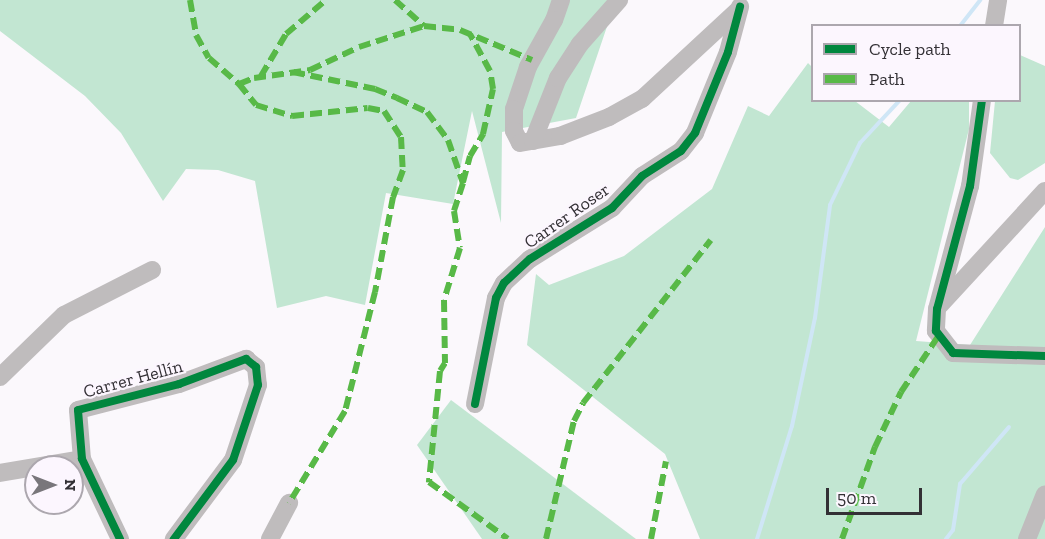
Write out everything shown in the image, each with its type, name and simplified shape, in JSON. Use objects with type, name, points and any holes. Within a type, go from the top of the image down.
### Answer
[{"type":"street","points":[[526,142],[514,131],[514,109],[528,67],[554,21],[561,0]]},
{"type":"street","points":[[526,142],[558,78],[580,44],[619,0]]},
{"type":"street","points":[[994,24],[998,0]]},
{"type":"street","points":[[526,142],[560,136],[609,117],[642,99],[741,4]]},
{"type":"street","name":"Carrer Roser","points":[[475,404],[496,298],[504,283],[530,259],[612,208],[642,176],[681,151],[695,133],[733,32],[741,4]]},
{"type":"street","points":[[716,47],[733,32]]},
{"type":"street","points":[[982,102],[970,186],[937,309],[936,331],[953,353],[1045,356]]},
{"type":"street","points":[[937,309],[1045,191]]},
{"type":"street","points":[[0,377],[64,315],[152,270]]},
{"type":"street","name":"Carrer Hellín","points":[[82,455],[78,410],[179,384],[246,359],[256,366],[258,385],[233,460],[174,539]]},
{"type":"street","name":"Carrer Hellín","points":[[84,463],[120,539]]},
{"type":"street","points":[[0,473],[24,469]]},
{"type":"street","points":[[1028,539],[1045,494]]},
{"type":"street","points":[[270,539],[289,503]]},
{"type":"green space","points":[[0,0],[616,0],[576,118],[502,132],[501,223],[472,111],[453,204],[386,193],[365,305],[326,296],[277,308],[255,181],[218,170],[186,169],[163,201],[121,133],[85,96],[0,31]]},
{"type":"green space","points":[[1021,55],[1045,66],[1045,163],[1018,180],[1010,178],[990,153],[995,102],[1021,102]]},
{"type":"green space","points":[[808,63],[811,66],[811,102],[856,102],[889,127],[910,102],[969,102],[969,129],[916,341],[970,345],[1045,227],[1045,539],[700,539],[665,454],[527,345],[536,274],[549,285],[624,256],[712,189],[748,106],[769,116]]},
{"type":"green space","points":[[451,400],[636,539],[482,539],[417,445]]},
{"type":"waterway","points":[[962,24],[980,0]]},
{"type":"waterway","points":[[757,539],[792,426],[815,318],[830,205],[860,143],[898,102]]},
{"type":"waterway","points":[[946,539],[953,530],[960,484],[1009,427]]},
{"type":"marked path","points":[[190,0],[196,35],[209,58],[239,84],[254,78],[310,70],[359,47],[424,26],[460,30],[532,60]]},
{"type":"marked path","points":[[261,76],[286,34],[326,0]]},
{"type":"marked path","points":[[395,0],[424,26]]},
{"type":"marked path","points":[[463,182],[470,156],[483,134],[493,89],[490,71],[470,34]]},
{"type":"marked path","points":[[293,72],[375,89],[397,98],[427,112],[448,140],[463,183],[454,211],[460,248],[444,300],[445,363],[440,371],[429,482],[508,539]]},
{"type":"marked path","points":[[239,84],[256,105],[292,116],[368,108],[384,111],[401,137],[403,170],[393,197],[375,292],[345,411],[289,503]]},
{"type":"marked path","points":[[546,539],[574,421],[583,403],[711,240]]},
{"type":"marked path","points":[[842,539],[875,447],[901,392],[939,335]]},
{"type":"marked path","points":[[651,539],[666,461]]},
{"type":"cycle path","points":[[475,404],[496,298],[504,283],[530,259],[612,208],[642,176],[681,151],[695,133],[728,52],[740,7]]},
{"type":"cycle path","points":[[982,102],[970,186],[937,309],[936,331],[953,353],[1045,356]]},
{"type":"cycle path","points":[[120,539],[82,459],[78,410],[179,384],[246,359],[256,367],[258,385],[233,460],[174,539]]}]
